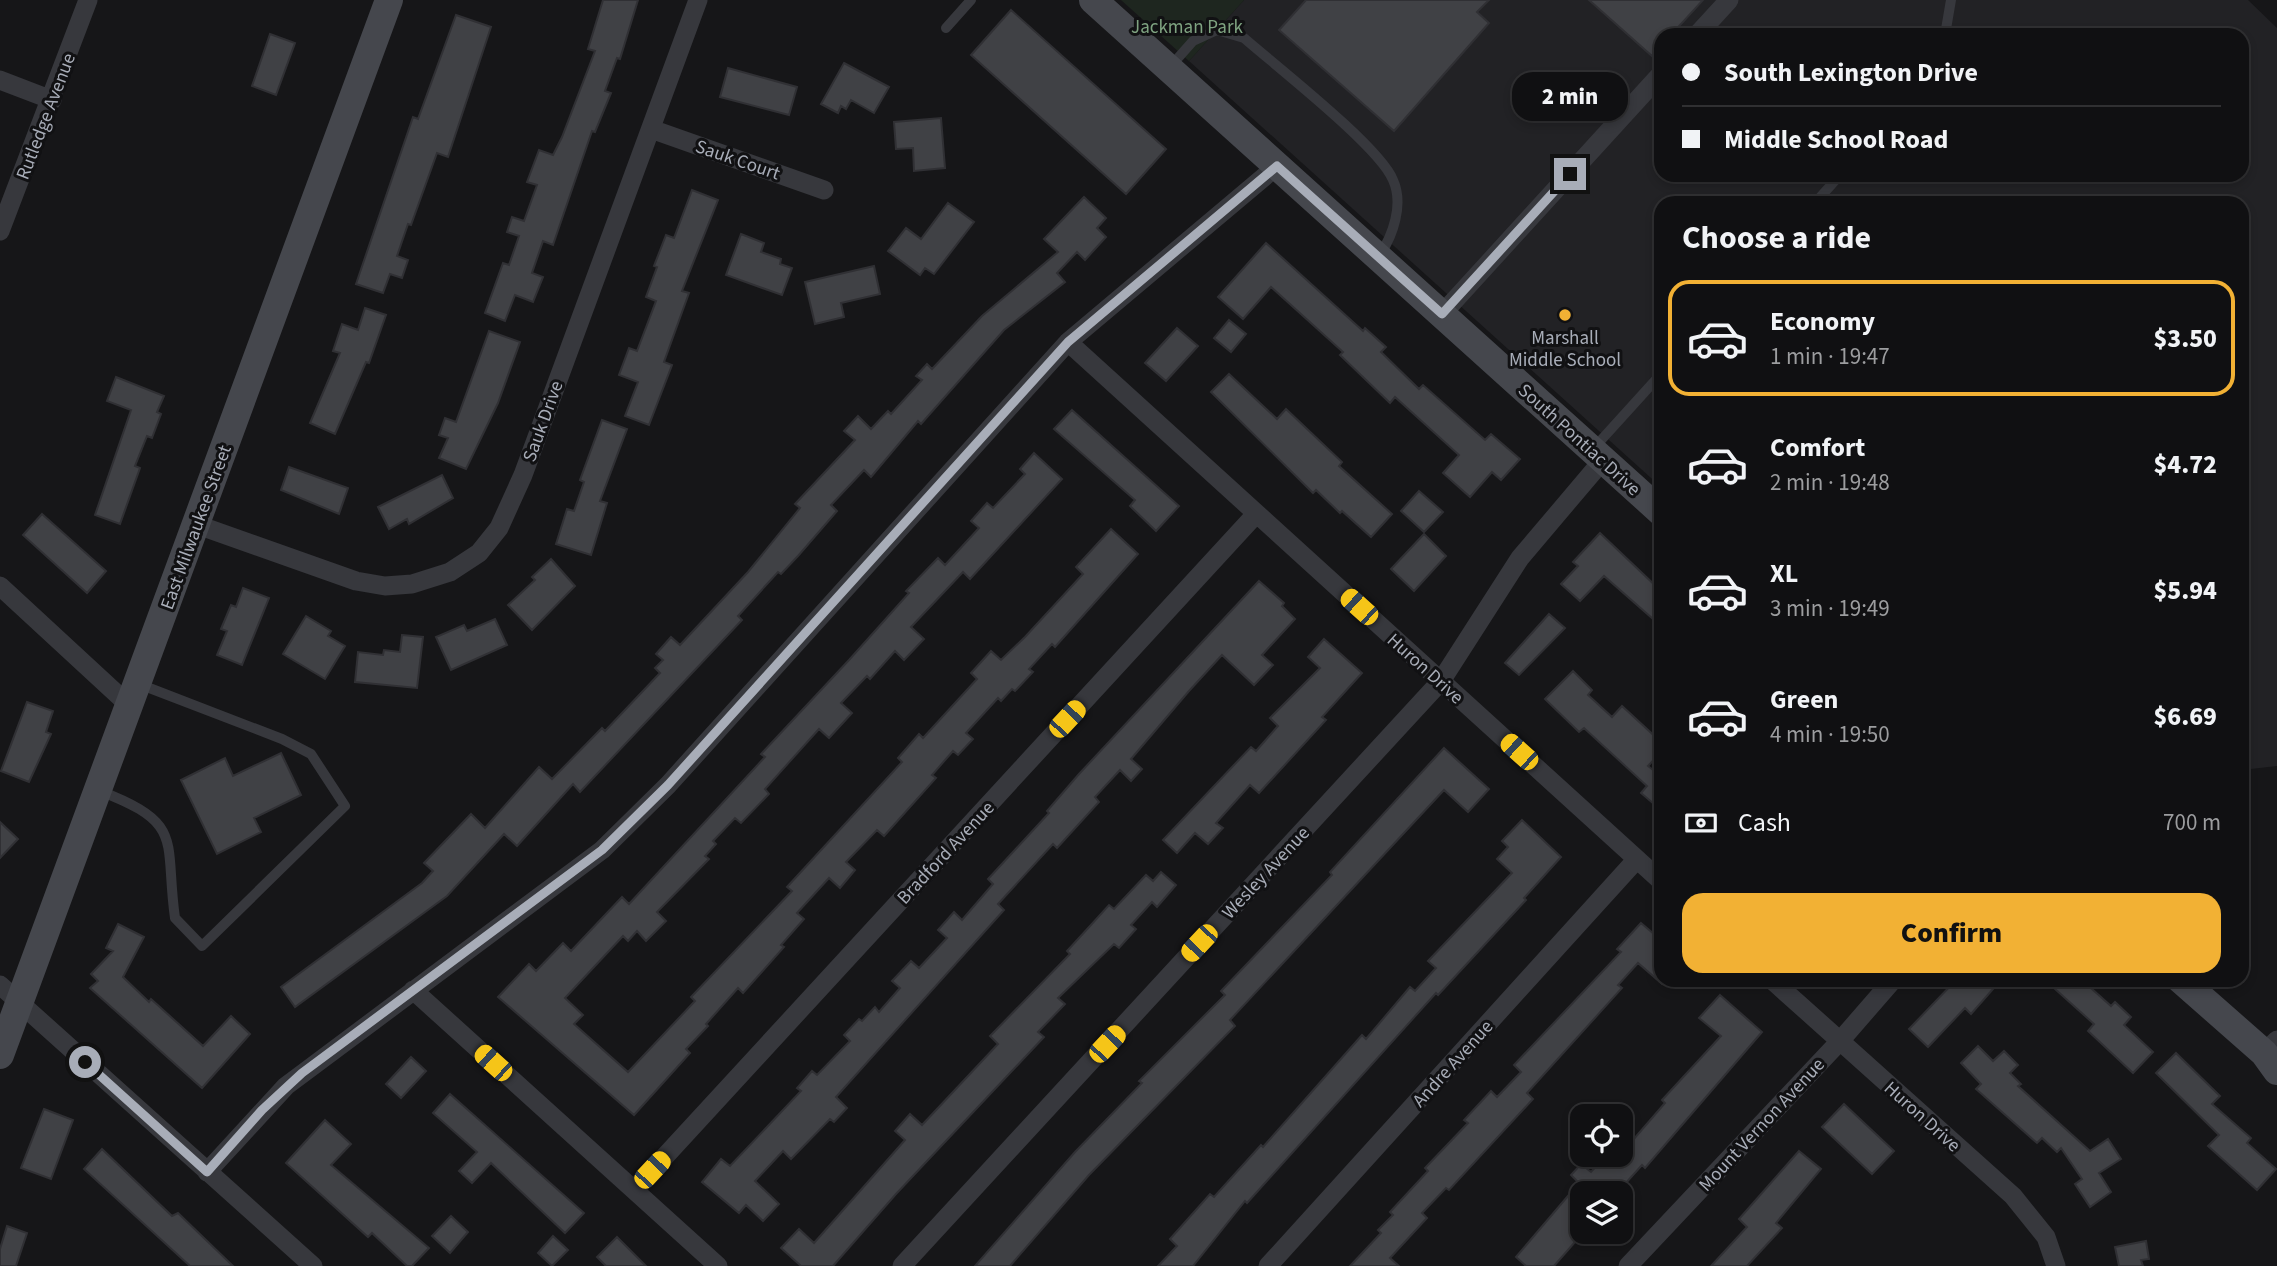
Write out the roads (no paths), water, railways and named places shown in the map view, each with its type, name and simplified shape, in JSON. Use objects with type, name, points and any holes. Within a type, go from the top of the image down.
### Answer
[{"type":"main road","name":"East Milwaukee Street","points":[[0,1055],[10,994],[100,790],[195,524],[389,0]]},
{"type":"main road","name":"South Pontiac Drive","points":[[1093,0],[1654,506]]},
{"type":"main road","points":[[2191,987],[2273,1054]]},
{"type":"street","name":"Rutledge Avenue","points":[[0,231],[88,0]]},
{"type":"street","name":"Sauk Drive","points":[[195,524],[356,581],[385,586],[434,579],[479,553],[499,528],[513,500],[698,0]]},
{"type":"street","points":[[1703,28],[1729,0]]},
{"type":"street","points":[[0,80],[52,100]]},
{"type":"street","points":[[1442,314],[1654,82]]},
{"type":"street","name":"Sauk Court","points":[[651,129],[824,190]]},
{"type":"street","points":[[207,1172],[286,1086],[581,866],[623,830],[668,785],[1068,342],[1277,166]]},
{"type":"street","name":"Huron Drive","points":[[1068,342],[1654,875]]},
{"type":"street","name":"Wesley Avenue","points":[[902,1266],[1441,681],[1520,558],[1597,455]]},
{"type":"street","name":"Bradford Avenue","points":[[634,1190],[1256,514]]},
{"type":"street","points":[[0,586],[135,695]]},
{"type":"street","name":"Andre Avenue","points":[[1268,1266],[1637,859]]},
{"type":"street","name":"Huron Drive","points":[[1780,987],[2013,1196],[2046,1237],[2056,1266]]},
{"type":"street","name":"Mount Vernon Avenue","points":[[1628,1266],[1840,1041],[1887,987]]},
{"type":"street","points":[[413,990],[718,1266]]},
{"type":"street","points":[[10,994],[313,1266]]},
{"type":"lane","points":[[946,28],[971,0]]},
{"type":"lane","points":[[1947,28],[1951,0]]},
{"type":"lane","points":[[1169,68],[1193,41],[1217,30],[1244,38],[1377,156],[1394,180],[1396,204],[1392,238],[1378,257]]},
{"type":"lane","points":[[1821,196],[1834,182]]},
{"type":"lane","points":[[1597,455],[1654,383]]},
{"type":"lane","points":[[100,790],[135,804],[164,829],[171,848],[175,918],[202,946],[345,806],[311,754],[282,739],[135,695]]},
{"type":"place","name":"Marshall Middle School","points":[[1565,315]]},
{"type":"park label","name":"Jackman Park","points":[[1187,26]]}]
